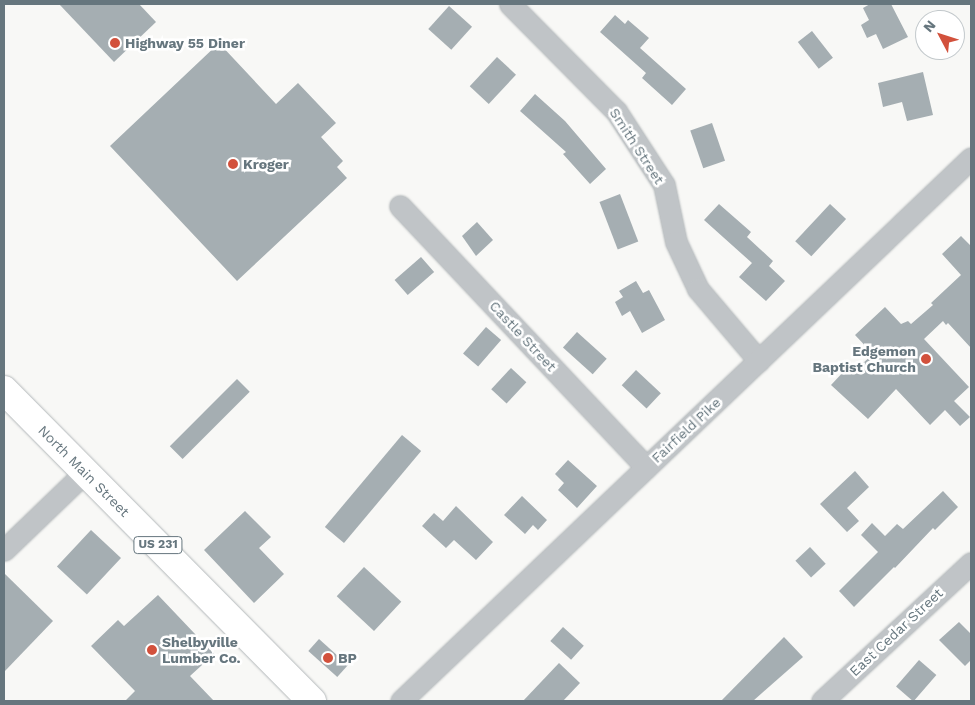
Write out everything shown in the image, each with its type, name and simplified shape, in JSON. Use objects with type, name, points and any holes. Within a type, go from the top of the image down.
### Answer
[{"type":"highway","name":"North Main Street","points":[[4,390],[312,701]]},
{"type":"street","name":"Smith Street","points":[[510,4],[616,111],[664,185],[676,242],[698,289],[759,361]]},
{"type":"street","name":"Fairfield Pike","points":[[402,701],[971,158]]},
{"type":"street","name":"Castle Street","points":[[400,206],[646,468]]},
{"type":"street","points":[[4,550],[85,472]]},
{"type":"street","name":"East Cedar Street","points":[[822,701],[971,563]]},
{"type":"building","points":[[59,4],[139,4],[156,22],[114,62]]},
{"type":"building","points":[[870,4],[891,4],[908,37],[883,49],[876,34],[867,38],[861,25],[869,20],[863,8]]},
{"type":"building","points":[[449,6],[472,27],[451,50],[428,29]]},
{"type":"building","points":[[615,15],[625,24],[628,20],[649,38],[640,48],[686,89],[672,105],[642,78],[646,73],[600,32]]},
{"type":"building","points":[[812,31],[833,58],[819,69],[798,42]]},
{"type":"building","name":"Kroger","points":[[219,43],[276,104],[298,83],[336,123],[321,137],[343,161],[337,167],[347,178],[237,281],[110,146]]},
{"type":"building","points":[[497,57],[516,75],[489,104],[470,86]]},
{"type":"building","points":[[923,72],[933,115],[907,121],[902,102],[883,107],[878,83]]},
{"type":"building","points":[[535,94],[565,121],[606,169],[590,184],[563,154],[566,152],[520,111]]},
{"type":"building","points":[[712,123],[725,161],[703,168],[690,130]]},
{"type":"building","points":[[620,194],[638,242],[618,249],[599,202]]},
{"type":"building","points":[[719,204],[751,232],[747,237],[773,261],[769,266],[785,281],[766,301],[739,277],[752,263],[704,220]]},
{"type":"building","points":[[830,204],[846,219],[811,256],[795,241]]},
{"type":"building","points":[[477,222],[493,240],[476,256],[462,236]]},
{"type":"building","points":[[961,236],[971,246],[971,348],[948,323],[946,325],[943,321],[924,339],[969,387],[954,401],[970,417],[960,426],[945,410],[930,425],[896,389],[868,419],[831,385],[846,369],[851,374],[873,354],[855,335],[885,307],[901,324],[908,321],[911,324],[933,305],[931,303],[961,275],[942,254]]},
{"type":"building","points":[[421,257],[434,272],[408,295],[395,280]]},
{"type":"building","points":[[636,281],[643,293],[649,290],[665,320],[642,333],[630,311],[622,316],[615,302],[623,297],[619,291]]},
{"type":"building","points":[[486,327],[501,340],[478,367],[463,353]]},
{"type":"building","points":[[577,332],[607,359],[593,374],[563,348]]},
{"type":"building","points":[[511,368],[526,382],[507,404],[491,389]]},
{"type":"building","points":[[636,370],[661,393],[647,409],[622,385]]},
{"type":"building","points":[[237,379],[250,392],[183,459],[170,446]]},
{"type":"building","points":[[402,435],[421,451],[344,543],[325,527]]},
{"type":"building","points":[[568,460],[597,486],[577,508],[558,490],[564,483],[555,474]]},
{"type":"building","points":[[855,471],[869,487],[847,508],[859,521],[847,532],[820,504]]},
{"type":"building","points":[[943,491],[958,507],[935,530],[933,528],[854,607],[839,591],[878,552],[861,535],[872,523],[885,536],[897,524],[903,529]]},
{"type":"building","points":[[522,496],[547,520],[538,530],[533,525],[525,534],[504,515]]},
{"type":"building","points":[[456,506],[493,542],[476,560],[454,540],[446,548],[422,526],[434,513],[443,521]]},
{"type":"building","points":[[245,511],[271,537],[259,548],[284,574],[254,603],[204,550]]},
{"type":"building","points":[[91,530],[121,558],[87,595],[57,567]]},
{"type":"building","points":[[810,547],[826,564],[811,577],[795,561]]},
{"type":"building","points":[[364,567],[401,602],[374,631],[337,596]]},
{"type":"building","points":[[4,573],[53,621],[4,672]]},
{"type":"building","name":"Shelbyville Lumber Co.","points":[[158,595],[214,654],[190,676],[214,701],[125,701],[135,691],[91,646],[118,620],[124,626]]},
{"type":"building","points":[[959,622],[971,634],[971,660],[965,666],[939,640]]},
{"type":"building","points":[[563,627],[584,646],[571,660],[550,641]]},
{"type":"building","points":[[784,637],[803,657],[753,701],[721,701]]},
{"type":"building","name":"BP","points":[[319,639],[348,665],[337,677],[308,651]]},
{"type":"building","points":[[919,660],[936,675],[914,701],[896,686]]},
{"type":"building","points":[[559,663],[580,683],[563,701],[523,701]]},
{"type":"place","name":"Highway 55 Diner","points":[[115,43]]},
{"type":"place","name":"Kroger","points":[[233,164]]},
{"type":"place","name":"Edgemon Baptist Church","points":[[926,359]]},
{"type":"place","name":"Shelbyville Lumber Co.","points":[[152,650]]},
{"type":"place","name":"BP","points":[[328,658]]}]
